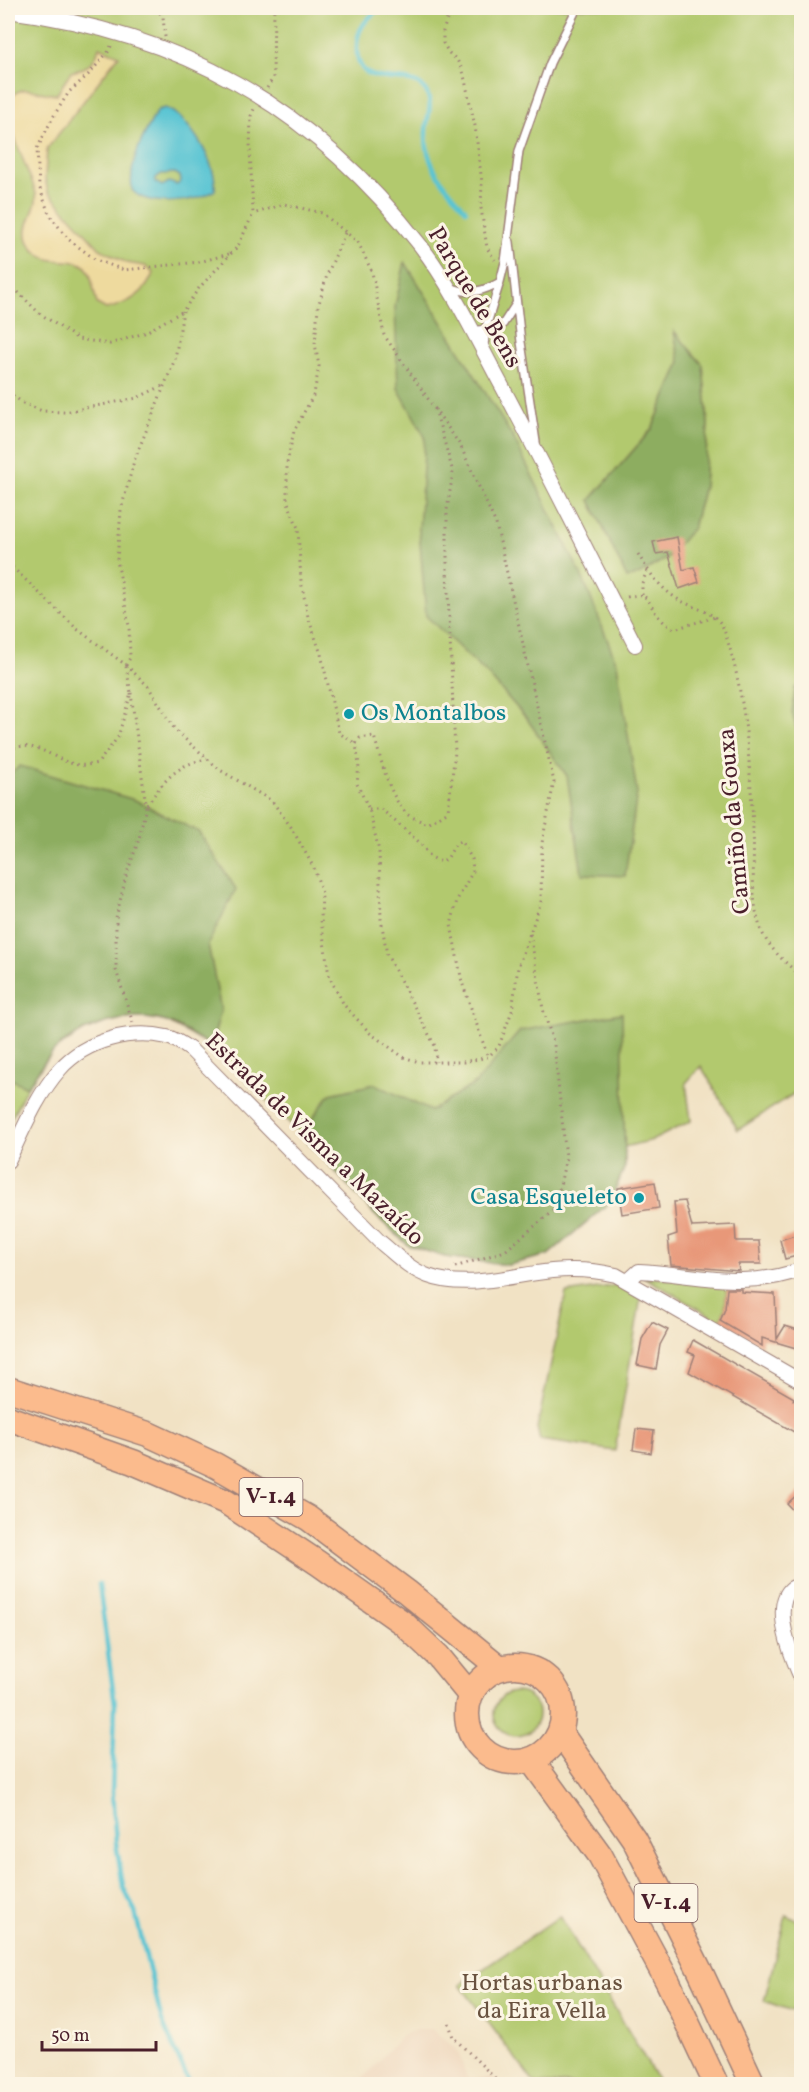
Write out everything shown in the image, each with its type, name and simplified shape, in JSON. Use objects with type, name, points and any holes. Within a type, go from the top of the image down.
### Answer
[{"type":"highway","name":"V-1.4","points":[[8,1389],[148,1434],[215,1465],[308,1518],[407,1592],[500,1668]]},
{"type":"highway","name":"V-1.4","points":[[8,1418],[133,1462],[226,1502],[403,1623],[438,1656],[471,1695]]},
{"type":"highway","points":[[526,1667],[538,1672],[557,1691],[562,1704],[563,1718],[560,1732],[543,1754],[531,1760],[517,1763],[492,1757],[481,1749],[472,1737],[467,1723],[467,1709],[478,1683],[488,1674],[500,1668],[526,1667]]},
{"type":"highway","name":"V-1.4","points":[[560,1732],[634,1839],[701,1973],[753,2085]]},
{"type":"highway","name":"V-1.4","points":[[531,1760],[600,1855],[668,1982],[716,2085]]},
{"type":"street","name":"Parque de Bens","points":[[8,12],[55,17],[116,33],[167,50],[226,76],[262,96],[310,132],[377,195],[421,246],[447,286],[635,645]]},
{"type":"street","name":"Estrada de Visma a Mazaído","points":[[8,1161],[46,1087],[61,1067],[79,1052],[102,1041],[125,1035],[169,1037],[191,1050],[379,1241],[405,1263],[426,1275],[452,1281],[482,1280],[553,1271],[603,1272],[616,1275],[801,1382]]},
{"type":"street","points":[[627,1281],[639,1271],[708,1280],[736,1281],[766,1279],[801,1269]]},
{"type":"street","points":[[801,1585],[792,1588],[787,1597],[784,1606],[784,1622],[785,1637],[801,1680]]},
{"type":"lane","points":[[485,355],[486,327],[505,262],[519,151],[550,63],[577,8]]},
{"type":"lane","points":[[509,233],[516,304],[537,454]]},
{"type":"lane","points":[[447,286],[463,292],[484,291],[501,282]]},
{"type":"lane","points":[[472,332],[502,324],[516,304]]},
{"type":"path","points":[[156,8],[163,17]]},
{"type":"path","points":[[161,8],[167,50]]},
{"type":"path","points":[[139,1035],[130,1019],[116,970],[116,918],[146,806],[126,665],[130,658],[129,626],[117,560],[121,510],[134,461],[175,359],[183,311],[199,288],[238,246],[254,214],[251,116],[273,78],[274,8]]},
{"type":"path","points":[[451,8],[443,31],[443,43],[463,71],[475,126],[482,183],[481,207],[487,248],[496,261],[505,262]]},
{"type":"path","points":[[116,33],[109,51],[69,92],[37,149],[39,186],[49,213],[68,239],[96,260],[124,270],[199,262],[231,253]]},
{"type":"path","points":[[8,563],[77,629],[126,665],[148,686],[174,730],[220,770],[272,801],[291,827],[314,868],[322,893],[321,920],[329,976],[344,1005],[370,1033],[403,1057],[419,1062],[463,1062],[488,1058],[499,1046],[512,1011],[518,967],[541,902],[542,843],[554,782],[496,524],[460,445],[384,335],[372,272],[358,242],[322,213],[284,204],[254,214]]},
{"type":"path","points":[[345,233],[327,275],[318,307],[315,344],[320,366],[314,394],[294,431],[287,463],[287,500],[298,528],[301,581],[308,617],[321,654],[339,733],[356,744]]},
{"type":"path","points":[[8,286],[14,288],[39,313],[78,339],[88,341],[110,344],[144,333],[183,311]]},
{"type":"path","points":[[8,392],[23,403],[42,411],[65,412],[137,398],[164,385]]},
{"type":"path","points":[[433,405],[453,472],[447,510],[447,570],[455,752],[448,811],[428,824],[408,814],[391,787],[374,736],[360,738],[356,744],[359,765],[357,784],[369,809],[379,851],[381,919],[387,956],[435,1046],[436,1062]]},
{"type":"path","points":[[638,554],[658,583],[677,598],[715,617]]},
{"type":"path","points":[[647,570],[642,583],[642,595],[646,597],[659,618],[674,629],[715,617]]},
{"type":"path","name":"Camiño da Gouxa","points":[[715,617],[724,627],[735,668],[750,758],[754,904],[763,934],[786,964],[801,976]]},
{"type":"path","points":[[8,749],[18,746],[36,747],[80,766],[98,763],[118,737],[131,693]]},
{"type":"path","points":[[146,806],[176,770],[192,761],[207,759]]},
{"type":"path","points":[[369,809],[381,809],[411,835],[431,857],[441,862],[447,859],[456,843],[461,841],[472,859],[473,871],[457,900],[451,925],[462,982],[488,1058]]},
{"type":"path","points":[[452,1281],[455,1266],[505,1251],[555,1209],[566,1157],[554,1045],[543,1009],[530,933]]},
{"type":"path","points":[[449,2023],[453,2037],[501,2085]]},
{"type":"shaded area","points":[[419,2029],[432,2029],[458,2051],[467,2078],[491,2078],[497,2084],[358,2084],[402,2035]]},
{"type":"green space","points":[[8,8],[801,8],[802,685],[795,688],[802,744],[801,1089],[738,1130],[701,1066],[686,1083],[691,1121],[653,1140],[624,1147],[625,1166],[610,1202],[548,1255],[508,1265],[445,1257],[408,1245],[375,1215],[301,1134],[211,1046],[167,1022],[143,1017],[111,1021],[84,1031],[54,1050],[27,1087],[8,1125]],"holes":[[[674,332],[703,365],[708,424],[704,486],[693,528],[590,500],[652,429],[680,363]]]},
{"type":"green space","points":[[405,262],[514,439],[584,581],[617,664],[637,793],[625,876],[582,874],[567,776],[527,719],[488,675],[426,616],[419,530],[425,437],[398,388],[395,306]]},
{"type":"green space","points":[[674,331],[703,365],[708,424],[704,486],[693,528],[667,558],[640,574],[627,578],[590,500],[652,429],[680,363]]},
{"type":"green space","points":[[802,685],[801,744],[792,713],[795,688]]},
{"type":"green space","points":[[20,766],[135,800],[199,832],[236,889],[208,944],[221,1010],[211,1046],[167,1022],[153,1019],[123,1019],[93,1027],[66,1041],[47,1058],[27,1087],[8,1078],[8,776]]},
{"type":"green space","points":[[622,1013],[625,1166],[610,1202],[548,1255],[508,1265],[445,1257],[408,1245],[375,1215],[301,1134],[330,1094],[375,1084],[431,1111],[476,1083],[520,1031]]},
{"type":"green space","points":[[644,1277],[727,1284],[725,1309],[720,1321]]},
{"type":"green space","points":[[618,1285],[641,1297],[615,1451],[540,1440],[537,1428],[566,1293]]},
{"type":"green space","points":[[516,1692],[531,1699],[538,1714],[531,1729],[516,1736],[501,1729],[494,1714],[501,1699]]},
{"type":"green space","points":[[786,1915],[801,1922],[801,2014],[764,2001]]},
{"type":"green space","name":"Hortas urbanas da Eira Vella","points":[[560,1916],[660,2084],[535,2084],[460,1985]]},
{"type":"sand","points":[[99,47],[119,55],[47,149],[45,178],[48,192],[100,249],[127,263],[145,266],[153,273],[146,287],[135,297],[106,309],[97,304],[89,272],[85,266],[71,261],[46,258],[38,254],[27,238],[28,224],[36,197],[13,131],[9,107],[11,99],[20,90],[57,94],[71,72],[86,67],[93,61]]},
{"type":"water","points":[[165,108],[174,113],[192,131],[207,155],[215,180],[215,190],[197,198],[173,202],[149,199],[139,196],[132,190],[132,169],[135,159],[158,110]],"holes":[[[175,173],[180,176],[181,181],[177,185],[169,182],[162,186],[155,182],[161,174]]]},
{"type":"building","points":[[677,537],[683,570],[694,567],[699,582],[679,589],[668,552],[656,554],[653,542]]},
{"type":"building","name":"Casa Esqueleto","points":[[655,1182],[659,1208],[622,1214],[618,1188]]},
{"type":"building","points":[[685,1201],[692,1227],[735,1225],[736,1241],[759,1241],[761,1264],[738,1264],[739,1271],[671,1265],[668,1237],[677,1234],[674,1202]]},
{"type":"building","points":[[801,1233],[801,1255],[785,1259],[780,1240]]},
{"type":"building","points":[[727,1289],[775,1294],[777,1339],[785,1326],[801,1331],[796,1348],[762,1338],[762,1346],[720,1321],[725,1309]]},
{"type":"building","points":[[652,1322],[668,1330],[660,1345],[656,1369],[637,1365],[642,1339]]},
{"type":"building","points":[[693,1340],[794,1398],[793,1400],[801,1405],[801,1436],[689,1372],[695,1355],[688,1352]]},
{"type":"building","points":[[636,1429],[654,1431],[651,1453],[633,1450]]},
{"type":"building","points":[[801,1491],[801,1519],[787,1504]]},
{"type":"waterway","points":[[381,8],[361,28],[357,39],[359,61],[365,71],[374,76],[409,81],[420,85],[427,93],[430,102],[426,130],[428,154],[437,174],[466,210]]},
{"type":"waterway","points":[[99,1584],[115,1705],[112,1793],[116,1843],[123,1886],[135,1912],[162,2021],[190,2084]]},
{"type":"place","name":"Os Montalbos","points":[[349,714]]},
{"type":"place","name":"Casa Esqueleto","points":[[639,1198]]}]
